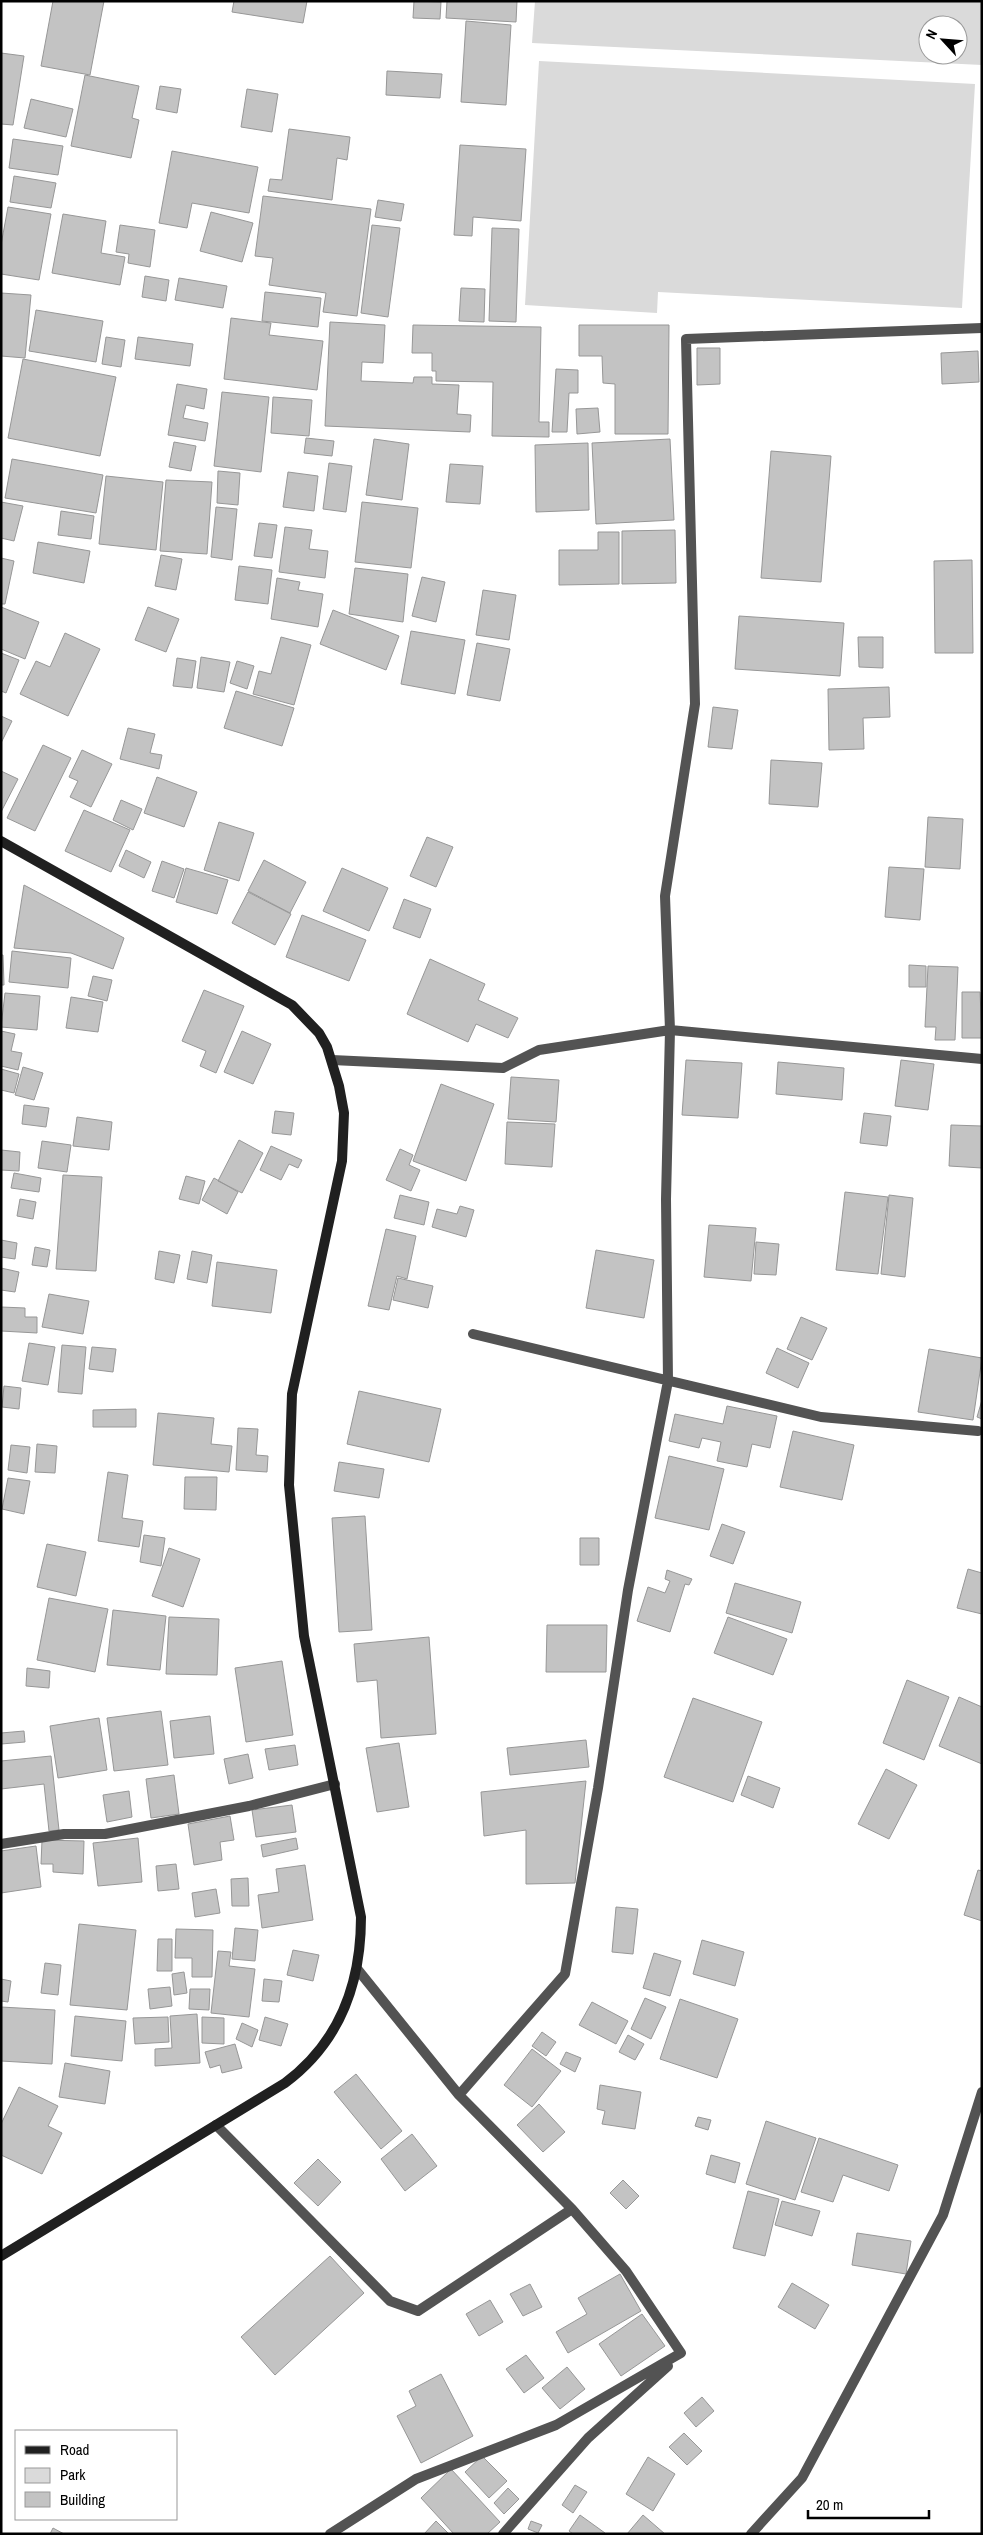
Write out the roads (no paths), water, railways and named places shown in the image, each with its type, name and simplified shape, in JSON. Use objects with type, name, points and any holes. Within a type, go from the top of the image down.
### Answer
[{"type":"main road","points":[[1,840],[292,1005],[319,1033],[332,1060],[340,1086],[344,1113],[342,1161],[292,1394],[289,1485],[304,1636],[313,1692],[335,1784],[362,1917],[358,1970],[336,2025],[324,2046],[306,2067],[285,2083],[1,2256]]},
{"type":"street","points":[[459,2094],[566,1974],[598,1788],[628,1590],[668,1382],[666,1199],[670,1030],[665,896],[696,704],[686,339],[982,328]]},
{"type":"street","points":[[332,1060],[503,1068],[539,1050],[670,1030],[982,1059]]},
{"type":"street","points":[[473,1334],[820,1418],[978,1431]]},
{"type":"street","points":[[1,1844],[64,1834],[105,1834],[249,1806],[335,1784]]},
{"type":"street","points":[[358,1970],[459,2094],[572,2209],[626,2271],[681,2353]]},
{"type":"street","points":[[751,2534],[802,2478],[943,2215],[982,2092]]},
{"type":"street","points":[[216,2125],[390,2301],[418,2311],[572,2209]]},
{"type":"street","points":[[330,2534],[416,2479],[556,2425],[681,2353]]},
{"type":"street","points":[[503,2534],[588,2438],[681,2353]]}]
